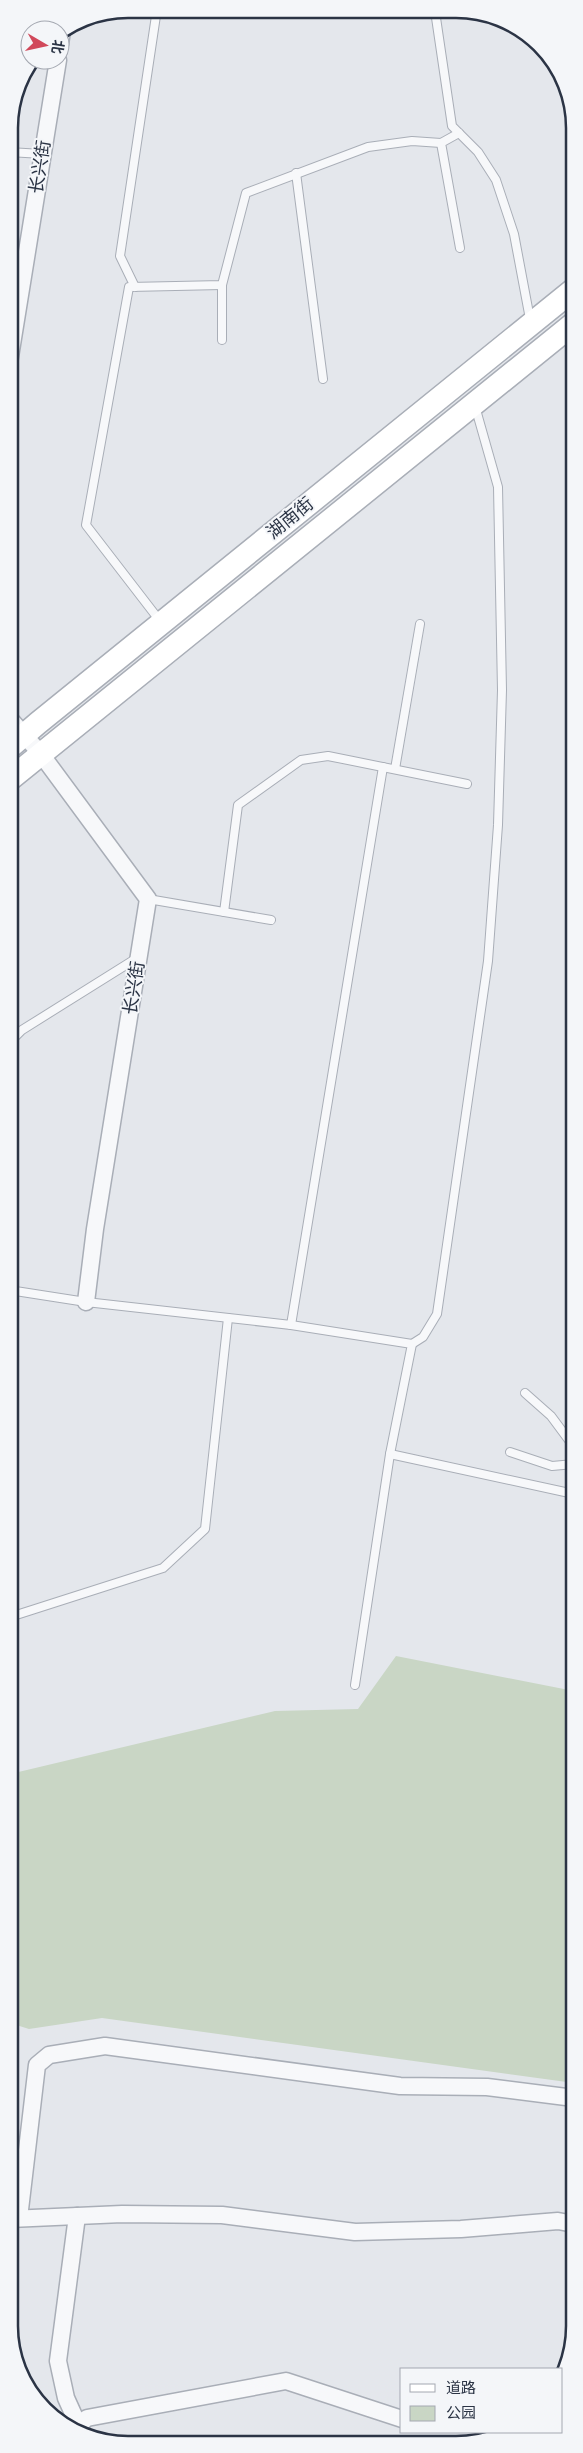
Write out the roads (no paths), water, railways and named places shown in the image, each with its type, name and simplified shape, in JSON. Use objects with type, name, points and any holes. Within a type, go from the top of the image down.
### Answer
[{"type":"main road","name":"湖南街","points":[[18,741],[566,296]]},
{"type":"main road","name":"湖南街","points":[[18,773],[566,330]]},
{"type":"street","name":"长兴街","points":[[18,306],[56,70]]},
{"type":"street","points":[[18,742],[41,754],[148,899]]},
{"type":"street","name":"长兴街","points":[[86,1302],[95,1229],[148,899]]},
{"type":"street","points":[[18,2191],[37,2065],[49,2055],[105,2046],[400,2086],[487,2087],[565,2097]]},
{"type":"street","points":[[18,2218],[222,2215],[355,2232],[461,2230],[558,2221],[565,2222]]},
{"type":"street","points":[[77,2216],[58,2361],[66,2398],[78,2424]]},
{"type":"street","points":[[81,2425],[87,2418],[286,2381],[400,2418]]},
{"type":"lane","points":[[136,287],[120,256],[156,18]]},
{"type":"lane","points":[[436,18],[452,126],[478,152],[496,180],[514,234],[531,324]]},
{"type":"lane","points":[[222,340],[222,285],[246,193],[368,148],[412,141],[441,143],[460,133]]},
{"type":"lane","points":[[441,143],[460,248]]},
{"type":"lane","points":[[18,153],[42,154]]},
{"type":"lane","points":[[296,173],[324,379]]},
{"type":"lane","points":[[161,623],[86,525],[129,287],[222,285]]},
{"type":"lane","points":[[18,1291],[86,1302],[291,1326],[412,1344],[423,1337],[437,1314],[488,961],[498,825],[502,690],[498,487],[474,404]]},
{"type":"lane","points":[[395,770],[420,624]]},
{"type":"lane","points":[[224,912],[238,805],[301,760],[328,756],[467,784]]},
{"type":"lane","points":[[291,1326],[383,767]]},
{"type":"lane","points":[[148,899],[271,920]]},
{"type":"lane","points":[[18,1034],[139,957]]},
{"type":"lane","points":[[18,1614],[163,1568],[205,1529],[228,1318]]},
{"type":"lane","points":[[355,1685],[390,1454],[412,1344]]},
{"type":"lane","points":[[525,1393],[551,1416],[565,1435]]},
{"type":"lane","points":[[510,1452],[552,1466],[565,1465]]},
{"type":"lane","points":[[390,1454],[565,1492]]}]
